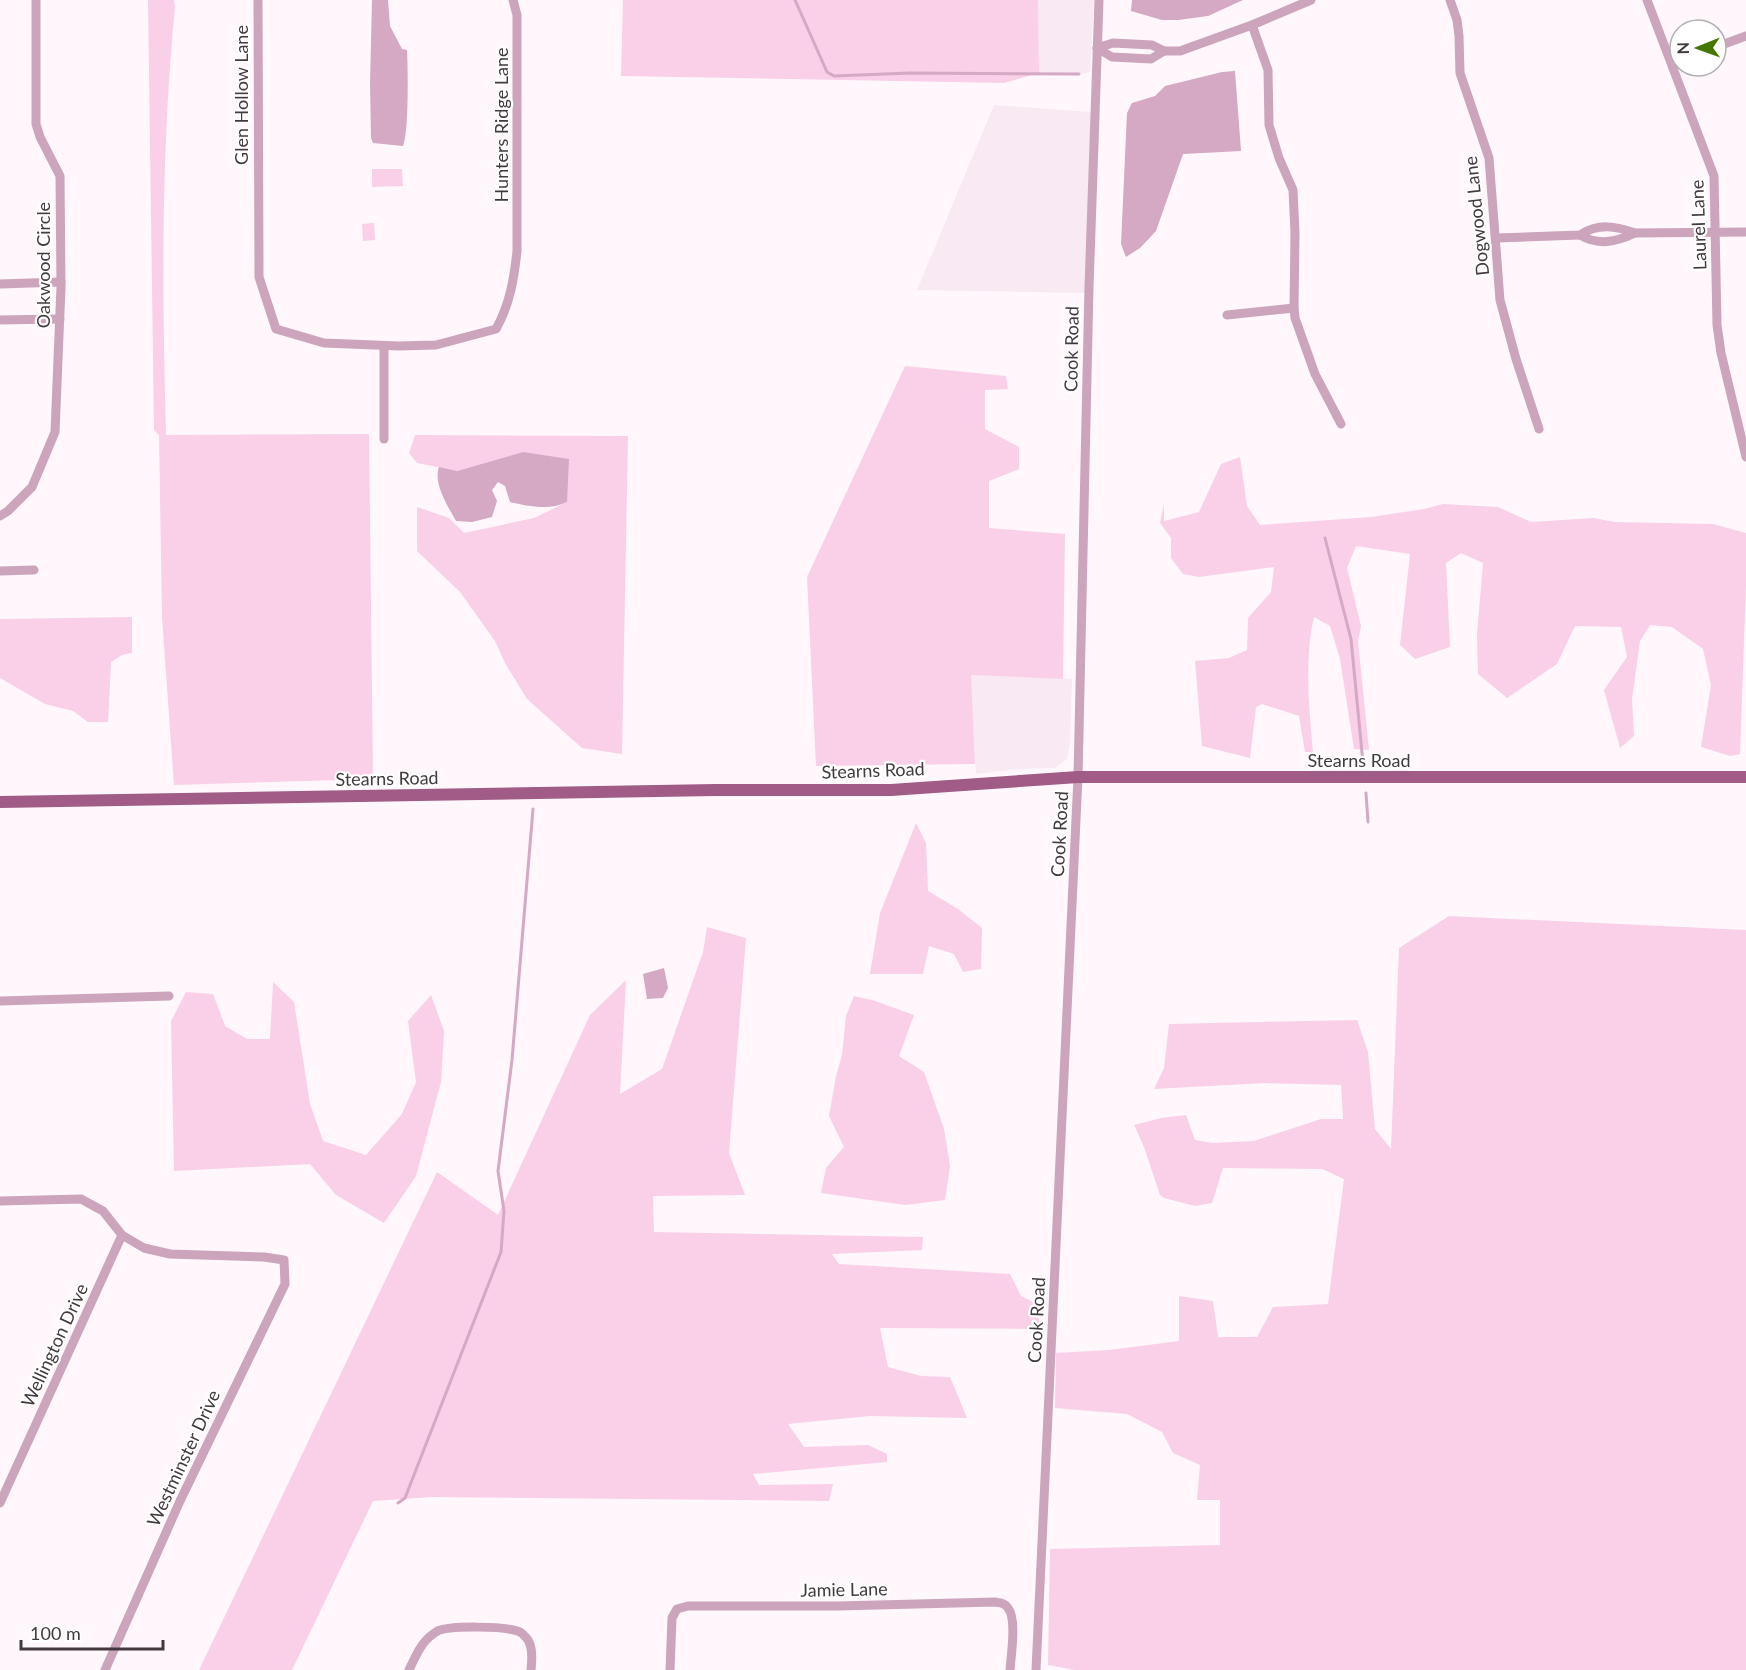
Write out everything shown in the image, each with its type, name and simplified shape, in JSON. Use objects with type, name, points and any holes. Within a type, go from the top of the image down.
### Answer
[{"type":"main road","name":"Stearns Road","points":[[0,802],[891,789],[1078,777],[1746,777]]},
{"type":"street","name":"Oakwood Circle","points":[[0,516],[32,487],[55,432],[59,378],[60,176],[40,137],[35,112],[36,0]]},
{"type":"street","name":"Glen Hollow Lane","points":[[258,0],[259,277],[276,329],[324,343],[384,346]]},
{"type":"street","name":"Hunters Ridge Lane","points":[[384,346],[436,345],[496,329],[506,312],[517,251],[517,15],[513,0]]},
{"type":"street","name":"Cook Road","points":[[1036,1670],[1078,777],[1089,275],[1099,0]]},
{"type":"street","points":[[1097,48],[1113,43],[1152,45],[1164,51],[1180,51],[1252,25],[1311,0]]},
{"type":"street","name":"Dogwood Lane","points":[[1450,0],[1457,20],[1460,74],[1489,158],[1500,300],[1539,429]]},
{"type":"street","name":"Laurel Lane","points":[[1647,0],[1668,46]]},
{"type":"street","points":[[1252,25],[1268,70],[1269,125],[1278,158],[1293,190],[1294,308],[1315,374],[1341,424]]},
{"type":"street","points":[[1728,43],[1746,36]]},
{"type":"street","points":[[1097,48],[1112,57],[1151,59],[1164,51]]},
{"type":"street","name":"Laurel Lane","points":[[1681,78],[1714,176],[1717,325],[1721,353],[1746,457]]},
{"type":"street","points":[[1496,238],[1580,235],[1598,227],[1619,227],[1635,233],[1746,232]]},
{"type":"street","points":[[1580,235],[1590,241],[1599,242],[1618,241],[1635,233]]},
{"type":"street","points":[[0,284],[61,282]]},
{"type":"street","points":[[1227,315],[1294,308]]},
{"type":"street","points":[[0,320],[60,320]]},
{"type":"street","points":[[384,346],[384,439]]},
{"type":"street","points":[[0,571],[34,570]]},
{"type":"street","points":[[0,1001],[169,996]]},
{"type":"street","points":[[0,1201],[81,1199],[103,1211],[122,1235]]},
{"type":"street","name":"Westminster Drive","points":[[105,1670],[180,1501],[285,1284],[284,1260],[264,1257],[170,1254],[144,1248],[122,1235]]},
{"type":"street","name":"Wellington Drive","points":[[0,1503],[122,1235]]},
{"type":"street","name":"Jamie Lane","points":[[670,1670],[672,1618],[677,1609],[688,1606],[838,1606],[995,1602],[1009,1608],[1012,1618],[1011,1670]]},
{"type":"street","points":[[409,1670],[420,1646],[437,1630],[457,1626],[509,1629],[520,1632],[529,1642],[531,1668]]},
{"type":"shaded area","points":[[148,0],[174,0],[175,7],[165,167],[166,435],[369,434],[373,779],[174,785],[162,617],[159,435],[154,430]]},
{"type":"shaded area","points":[[372,0],[388,0],[390,26],[402,49],[407,50],[407,114],[403,146],[373,143],[371,138]]},
{"type":"shaded area","points":[[623,0],[1038,0],[1039,73],[1004,83],[621,76]]},
{"type":"shaded area","points":[[1038,0],[1094,0],[1090,72],[1039,73]]},
{"type":"shaded area","points":[[1132,0],[1243,0],[1208,16],[1162,20],[1131,11]]},
{"type":"shaded area","points":[[1235,71],[1241,151],[1183,154],[1156,231],[1140,248],[1126,257],[1121,244],[1127,113],[1132,103],[1155,96],[1165,86]]},
{"type":"shaded area","points":[[994,105],[1091,112],[1085,293],[917,290]]},
{"type":"shaded area","points":[[372,169],[402,169],[403,186],[372,187]]},
{"type":"shaded area","points":[[374,223],[375,240],[363,241],[362,224]]},
{"type":"shaded area","points":[[905,366],[1006,376],[1008,389],[985,390],[985,429],[1019,447],[1019,469],[989,481],[989,528],[1065,534],[1063,679],[971,675],[975,764],[816,766],[807,577]]},
{"type":"shaded area","points":[[415,435],[628,436],[622,754],[582,748],[527,699],[505,663],[495,641],[460,592],[417,551],[417,507],[449,518],[464,533],[534,518],[567,502],[523,452],[457,471],[417,463],[409,453]]},
{"type":"shaded area","points":[[523,452],[569,459],[567,502],[546,507],[510,502],[505,486],[498,482],[492,490],[497,501],[492,517],[472,522],[456,521],[440,488],[439,467],[457,471]]},
{"type":"shaded area","points":[[1240,457],[1247,506],[1260,525],[1371,517],[1443,504],[1498,507],[1531,522],[1594,518],[1614,522],[1713,524],[1746,533],[1740,754],[1730,756],[1701,747],[1711,685],[1703,649],[1672,627],[1650,625],[1640,641],[1632,699],[1634,736],[1620,748],[1604,690],[1627,657],[1621,627],[1575,626],[1557,664],[1507,698],[1478,674],[1477,634],[1483,563],[1461,553],[1446,563],[1450,647],[1415,659],[1400,645],[1410,554],[1356,546],[1347,568],[1361,626],[1358,641],[1369,750],[1354,749],[1340,659],[1330,626],[1314,617],[1308,667],[1313,752],[1305,752],[1299,716],[1262,704],[1256,707],[1250,758],[1202,746],[1195,661],[1229,658],[1247,650],[1248,618],[1271,592],[1274,567],[1199,577],[1183,574],[1171,558],[1171,538],[1160,523],[1164,504],[1164,521],[1199,512],[1221,464]]},
{"type":"shaded area","points":[[132,617],[132,653],[122,655],[111,662],[108,722],[88,722],[73,711],[45,704],[0,678],[0,619]]},
{"type":"shaded area","points":[[970,675],[1072,679],[1070,743],[1067,759],[1055,768],[1017,769],[976,774]]},
{"type":"shaded area","points":[[916,823],[926,843],[928,891],[958,909],[982,928],[981,969],[963,972],[954,954],[929,946],[923,974],[870,974],[880,913]]},
{"type":"shaded area","points":[[1449,916],[1746,930],[1746,1670],[1075,1670],[1048,1665],[1050,1549],[1220,1545],[1220,1500],[1197,1500],[1200,1465],[1173,1453],[1162,1432],[1127,1414],[1055,1408],[1056,1353],[1109,1350],[1179,1341],[1179,1296],[1213,1301],[1218,1337],[1257,1337],[1273,1307],[1328,1304],[1344,1179],[1322,1169],[1223,1168],[1212,1203],[1195,1206],[1160,1195],[1134,1125],[1186,1115],[1195,1140],[1213,1143],[1254,1141],[1321,1119],[1343,1119],[1341,1085],[1265,1083],[1154,1089],[1164,1068],[1169,1024],[1357,1020],[1368,1052],[1375,1129],[1391,1149],[1399,948]]},
{"type":"shaded area","points":[[707,927],[746,938],[729,1153],[745,1195],[653,1196],[654,1232],[923,1237],[922,1250],[832,1254],[839,1264],[1010,1274],[1021,1296],[1035,1303],[1041,1329],[880,1328],[888,1367],[921,1376],[950,1377],[967,1418],[870,1416],[788,1424],[804,1447],[868,1445],[887,1454],[887,1462],[753,1474],[759,1485],[833,1484],[829,1501],[432,1497],[373,1501],[292,1670],[199,1670],[437,1172],[498,1215],[590,1015],[626,980],[620,1094],[662,1069],[703,952]]},
{"type":"shaded area","points":[[664,968],[668,988],[663,998],[647,999],[643,974]]},
{"type":"shaded area","points":[[273,982],[294,1002],[310,1104],[323,1141],[366,1155],[402,1114],[416,1082],[408,1021],[431,995],[444,1031],[441,1082],[416,1176],[384,1223],[336,1195],[310,1164],[174,1171],[171,1021],[186,992],[213,994],[225,1026],[247,1039],[270,1039]]},
{"type":"shaded area","points":[[854,996],[914,1015],[899,1056],[924,1072],[944,1129],[950,1166],[945,1200],[905,1205],[821,1193],[826,1168],[844,1147],[829,1116],[842,1055],[846,1016]]},
{"type":"waterway","points":[[795,0],[827,72],[834,76],[910,73],[1079,74]]},
{"type":"waterway","points":[[1325,538],[1351,639],[1363,763]]},
{"type":"waterway","points":[[1366,793],[1368,822]]},
{"type":"waterway","points":[[398,1503],[405,1498],[501,1252],[504,1211],[498,1171],[512,1060],[533,809]]}]
